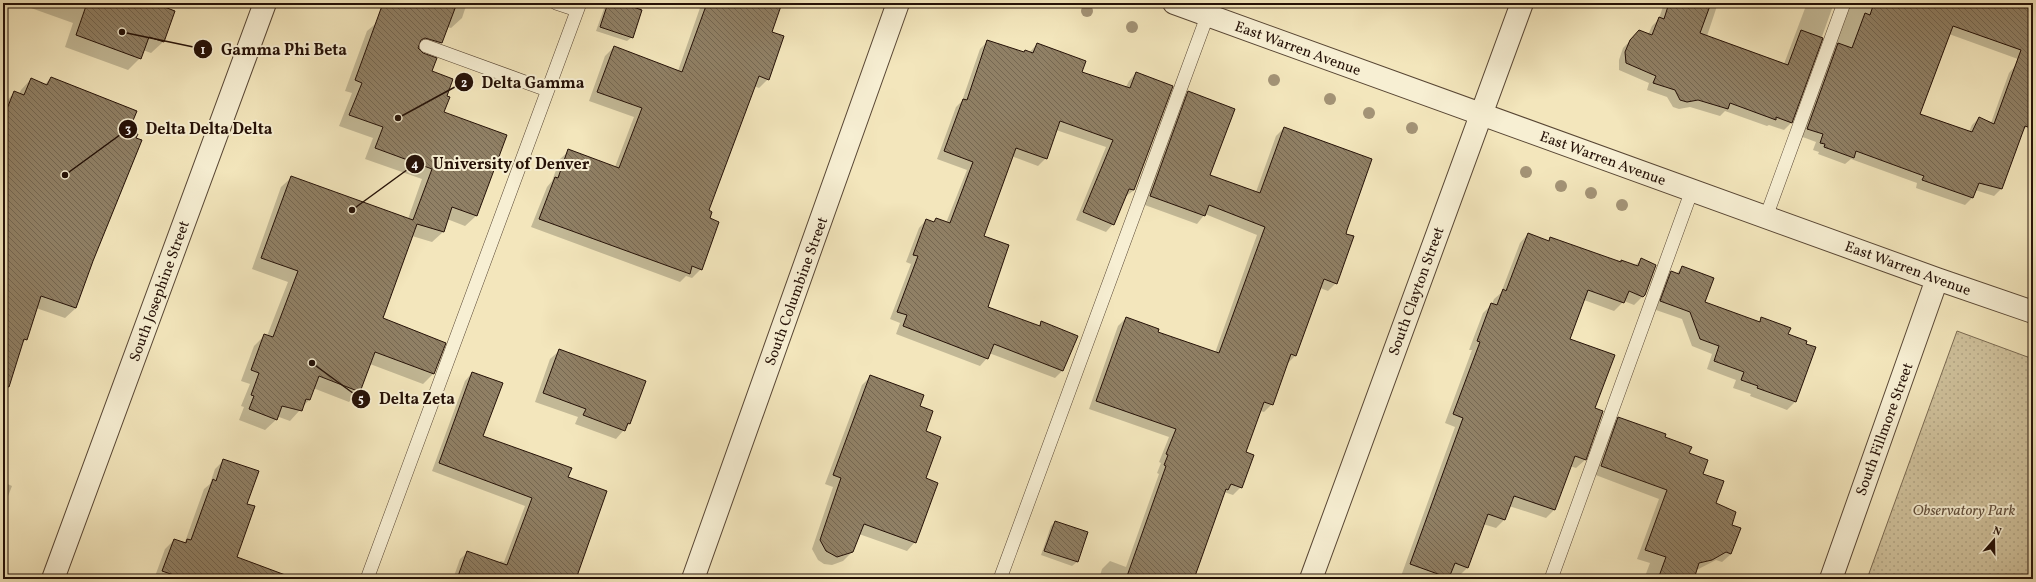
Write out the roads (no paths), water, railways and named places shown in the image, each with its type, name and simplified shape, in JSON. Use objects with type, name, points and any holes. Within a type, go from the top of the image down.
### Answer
[{"type":"street","name":"South Josephine Street","points":[[53,579],[265,3]]},
{"type":"street","name":"South Columbine Street","points":[[693,579],[898,3]]},
{"type":"street","name":"East Warren Avenue","points":[[1174,3],[1210,9],[1480,114],[1937,279],[2033,312]]},
{"type":"street","name":"South Clayton Street","points":[[1312,579],[1480,114],[1522,3]]},
{"type":"street","name":"South Fillmore Street","points":[[1831,579],[1937,279]]},
{"type":"lane","points":[[367,579],[578,7],[556,3]]},
{"type":"lane","points":[[1766,217],[1844,3]]},
{"type":"lane","points":[[1000,579],[1210,9]]},
{"type":"lane","points":[[426,46],[547,90]]},
{"type":"lane","points":[[1551,579],[1692,190]]},
{"type":"place","name":"Gamma Phi Beta","points":[[122,32]]},
{"type":"place","name":"Delta Gamma","points":[[398,118]]},
{"type":"place","name":"Delta Delta Delta","points":[[65,175]]},
{"type":"place","name":"University of Denver","points":[[352,210]]},
{"type":"place","name":"Delta Zeta","points":[[312,363]]},
{"type":"park label","name":"Observatory Park","points":[[1964,510]]}]
